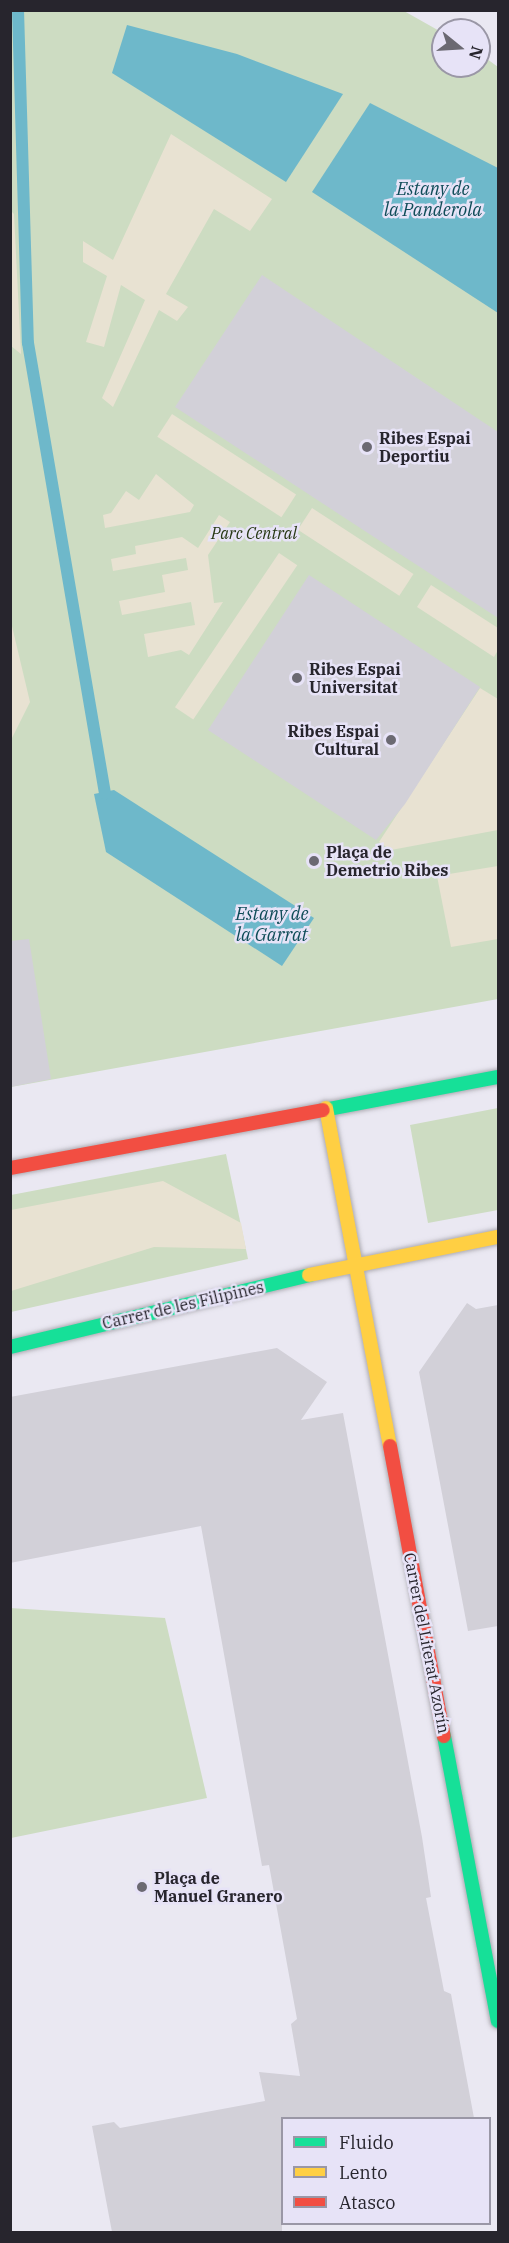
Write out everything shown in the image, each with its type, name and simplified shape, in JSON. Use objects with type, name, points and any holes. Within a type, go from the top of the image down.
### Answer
[{"type":"main road","points":[[10,1168],[498,1077]]},
{"type":"main road","points":[[326,1108],[356,1264]]},
{"type":"main road","name":"Carrer de les Filipines","points":[[10,1347],[356,1264],[498,1237]]},
{"type":"main road","name":"Carrer del Literat Azorín","points":[[356,1264],[498,2021]]},
{"type":"green space","name":"Parc Central","points":[[11,11],[404,11],[431,26],[431,78],[491,78],[491,62],[498,67],[498,999],[11,1087]]},
{"type":"green space","points":[[498,1108],[498,1210],[428,1223],[410,1125]]},
{"type":"green space","points":[[226,1154],[248,1259],[11,1312],[11,1195]]},
{"type":"green space","points":[[10,1608],[165,1618],[207,1798],[11,1838]]},
{"type":"sand","points":[[171,134],[272,199],[250,231],[214,209],[166,294],[188,307],[177,321],[159,310],[113,407],[102,398],[145,300],[121,285],[104,347],[86,342],[107,276],[83,262],[83,241],[113,260]]},
{"type":"sand","points":[[11,211],[14,214],[21,354],[11,346]]},
{"type":"sand","points":[[172,414],[296,495],[281,517],[157,437]]},
{"type":"sand","points":[[156,474],[194,505],[190,512],[105,528],[103,515],[111,513],[126,491],[139,500]]},
{"type":"sand","points":[[312,508],[413,574],[399,596],[298,530]]},
{"type":"sand","points":[[219,515],[230,522],[208,555],[214,603],[223,602],[189,655],[181,650],[148,657],[144,634],[195,625],[191,602],[122,615],[119,601],[165,592],[162,575],[188,570],[186,558],[113,571],[111,559],[136,554],[135,546],[182,537],[198,548]]},
{"type":"sand","points":[[279,553],[297,565],[193,720],[175,707]]},
{"type":"sand","points":[[431,585],[498,628],[498,650],[494,657],[417,607]]},
{"type":"sand","points":[[11,622],[30,702],[10,740]]},
{"type":"sand","points":[[480,688],[498,699],[498,830],[391,850],[379,842]]},
{"type":"sand","points":[[498,866],[498,939],[451,947],[437,876]]},
{"type":"sand","points":[[163,1181],[241,1223],[246,1249],[154,1247],[11,1291],[11,1210]]},
{"type":"water","points":[[127,25],[237,54],[343,94],[286,182],[112,73]]},
{"type":"water","name":"Estany de la Panderola","points":[[370,103],[498,168],[498,313],[312,192]]},
{"type":"water","name":"Estany de la Garrat","points":[[114,790],[314,918],[282,966],[106,852],[94,794]]},
{"type":"building","name":"Ribes Espai Deportiu","points":[[262,275],[498,432],[498,618],[175,407]]},
{"type":"building","points":[[309,575],[480,687],[405,804],[376,840],[208,730]]},
{"type":"building","points":[[29,939],[51,1079],[10,1087],[10,941]]},
{"type":"building","points":[[467,1303],[476,1309],[498,1305],[498,1626],[468,1631],[419,1372]]},
{"type":"building","points":[[277,1348],[327,1382],[301,1420],[343,1413],[422,1837],[431,1897],[426,1898],[444,1991],[451,1994],[474,2117],[281,2117],[282,2232],[112,2232],[92,2126],[114,2122],[120,2128],[265,2101],[259,2072],[300,2076],[291,2024],[297,2019],[269,1865],[262,1866],[201,1526],[10,1563],[10,1397]]},
{"type":"waterway","points":[[18,10],[28,343],[105,793]]},
{"type":"traffic: fast","points":[[323,1110],[498,1077]]},
{"type":"traffic: fast","points":[[10,1347],[309,1275]]},
{"type":"traffic: fast","points":[[444,1736],[498,2021]]},
{"type":"traffic: slow","points":[[326,1108],[390,1446]]},
{"type":"traffic: slow","points":[[309,1275],[498,1237]]},
{"type":"traffic: jam","points":[[10,1168],[323,1110]]},
{"type":"traffic: jam","points":[[390,1446],[444,1736]]},
{"type":"place","name":"Ribes Espai Deportiu","points":[[367,447]]},
{"type":"place","name":"Ribes Espai Universitat","points":[[297,678]]},
{"type":"place","name":"Ribes Espai Cultural","points":[[391,740]]},
{"type":"place","name":"Plaça de Demetrio Ribes","points":[[314,861]]},
{"type":"place","name":"Plaça de Manuel Granero","points":[[142,1887]]}]
